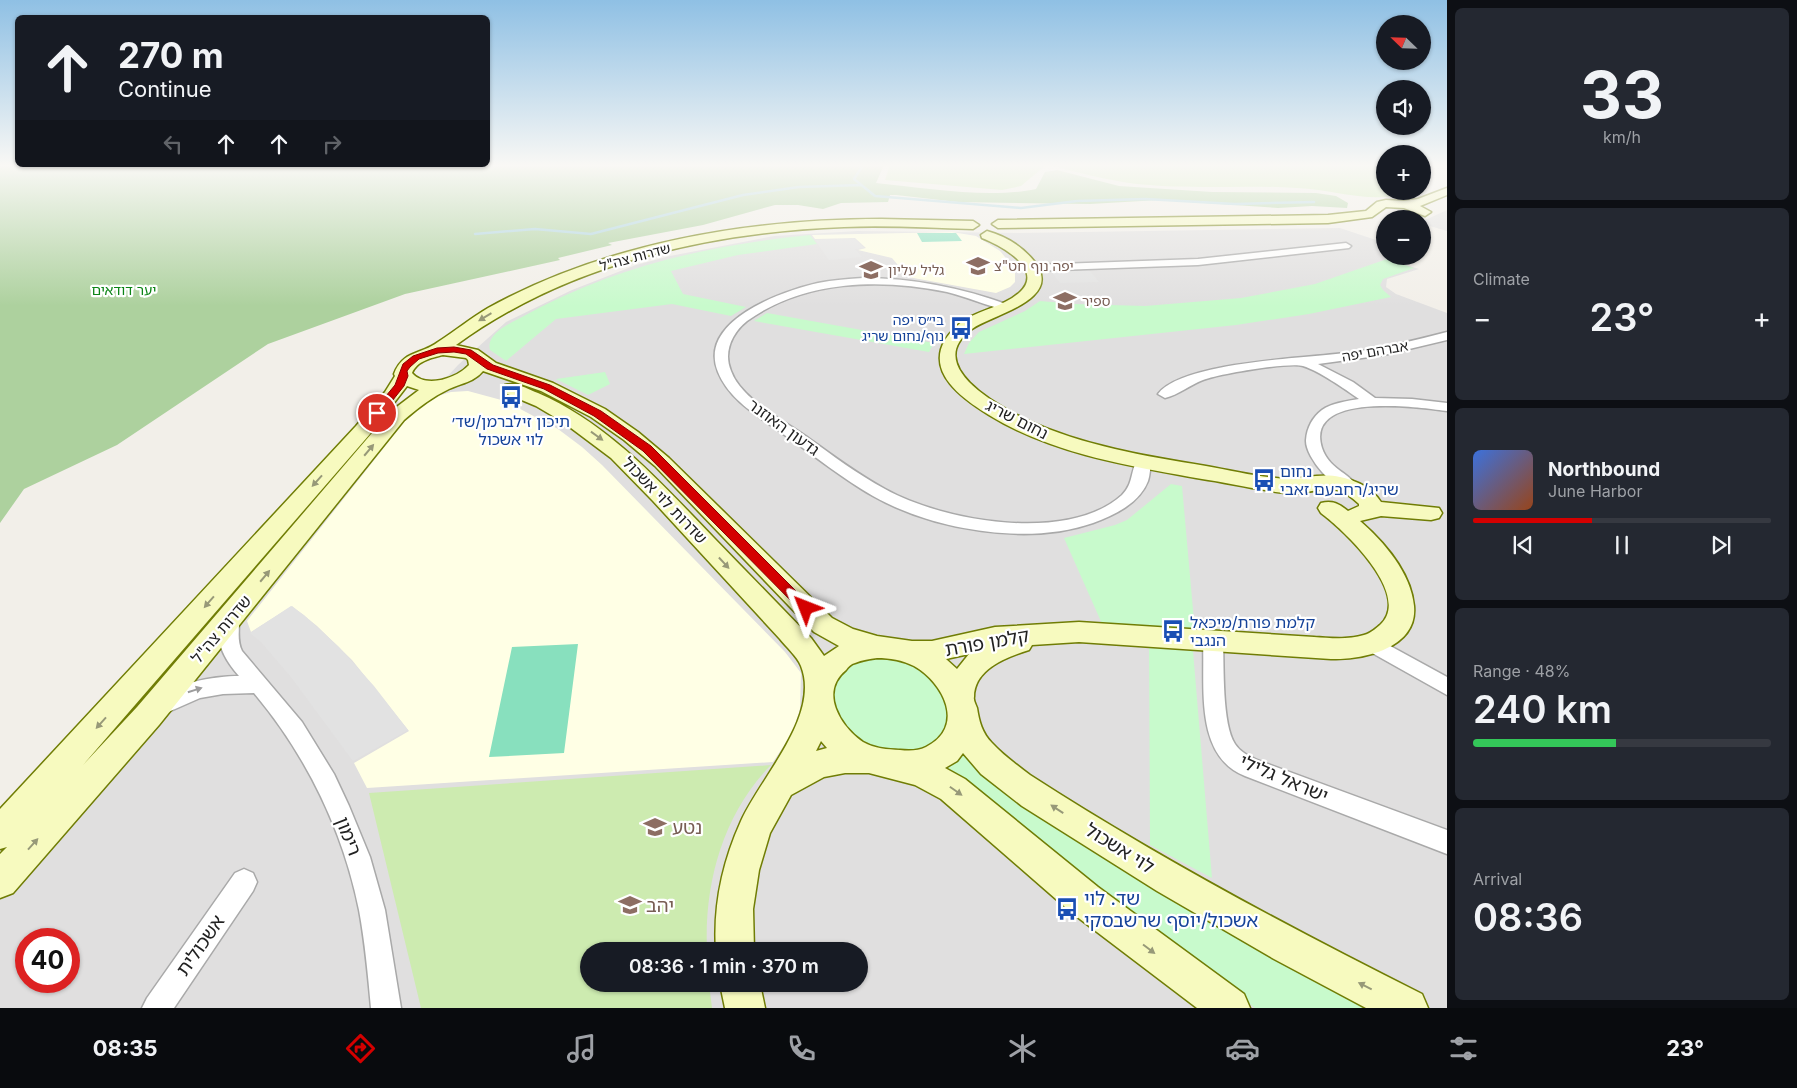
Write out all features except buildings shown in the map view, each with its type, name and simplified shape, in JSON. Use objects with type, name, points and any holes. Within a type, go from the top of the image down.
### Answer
[{"type":"main road","points":[[1031,268],[1006,234],[984,223],[981,231],[1000,239],[1006,234],[1287,226],[1376,214]]},
{"type":"main road","name":"שדרות צה\"ל","points":[[0,833],[66,762],[363,430],[392,395],[404,376],[404,368],[412,360],[437,351],[480,320],[528,295],[580,273],[654,251],[745,232],[795,227],[870,223],[981,231]]},
{"type":"main road","name":"שדרות צה\"ל","points":[[0,880],[140,725],[405,407],[428,392],[474,371],[478,366],[475,348],[517,312],[568,287],[624,267],[696,249],[761,236],[830,230],[923,228],[981,231]]},
{"type":"main road","name":"נחום שריג","points":[[1031,268],[1034,278],[1031,290],[1017,301],[966,326],[951,341],[946,358],[948,367],[961,385],[1001,414],[1036,431],[1090,449],[1143,462],[1319,495]]},
{"type":"main road","points":[[437,351],[475,348]]},
{"type":"main road","name":"שדרות לוי אשכול","points":[[475,348],[493,369],[530,380],[564,395],[598,414],[631,436],[662,462],[823,625],[844,637],[886,647]]},
{"type":"main road","name":"שדרות לוי אשכול","points":[[404,376],[408,381],[422,385],[488,382],[505,386],[532,397],[588,429],[628,460],[801,645],[811,658],[818,672],[818,693]]},
{"type":"main road","points":[[1326,481],[1385,501],[1439,514],[1393,509],[1354,514],[1319,495],[1326,481]]},
{"type":"main road","points":[[1354,489],[1369,501],[1371,506],[1369,511]]},
{"type":"main road","name":"קלמן פורת","points":[[886,647],[912,652],[932,652],[995,637],[1080,632],[1314,648],[1342,649],[1372,644],[1393,631],[1399,620],[1401,607],[1399,593],[1393,578],[1373,547],[1319,495]]},
{"type":"main road","name":"קלמן פורת","points":[[1369,511],[1366,525],[1373,547]]},
{"type":"main road","name":"קלמן פורת","points":[[961,707],[968,673],[988,655],[1024,642],[1080,632]]},
{"type":"main road","points":[[735,942],[734,904],[738,878],[753,831],[775,791],[806,739],[816,712],[818,693],[825,672],[838,659],[854,650],[886,647],[916,655],[935,666],[950,680],[961,707],[958,735],[947,750],[930,761],[919,764],[839,760],[821,763],[794,775],[775,791]]},
{"type":"main road","points":[[818,693],[821,716],[832,734],[848,749],[883,763],[922,772],[953,788],[1085,900],[1230,1008]]},
{"type":"main road","name":"לוי אשכול","points":[[961,707],[969,736],[986,758],[1003,772],[1071,818],[1238,918],[1408,1008]]},
{"type":"main road","points":[[742,992],[745,1008]]},
{"type":"street","points":[[1031,268],[1191,262],[1346,246]]},
{"type":"street","name":"גדעון האוזנר","points":[[1005,306],[976,296],[913,284],[866,281],[817,287],[771,302],[739,321],[726,337],[722,346],[722,366],[729,381],[744,399],[844,470],[888,496],[920,510],[962,522],[1004,528],[1044,528],[1079,522],[1108,512],[1128,498],[1140,481],[1143,462]]},
{"type":"street","name":"אברהם יפה","points":[[1166,394],[1186,382],[1210,374],[1247,367],[1374,352],[1447,336]]},
{"type":"street","name":"אברהם יפה","points":[[1303,361],[1348,385],[1372,402]]},
{"type":"street","points":[[1354,489],[1334,476],[1320,460],[1313,443],[1313,429],[1319,418],[1331,410],[1372,402],[1401,402],[1447,407]]},
{"type":"street","points":[[1319,495],[1320,460]]},
{"type":"street","name":"רימון","points":[[231,617],[226,630],[232,651],[246,672],[260,686],[298,734],[331,790],[357,856],[377,935],[386,1008]]},
{"type":"street","name":"ישראל גלילי","points":[[1213,642],[1218,731],[1226,748],[1233,757],[1253,769],[1447,842]]},
{"type":"street","points":[[1372,644],[1447,688]]},
{"type":"street","points":[[140,725],[171,700],[195,690],[224,684],[260,686]]},
{"type":"street","name":"אשכולית","points":[[156,1008],[244,882]]},
{"type":"shaded area","points":[[1447,212],[1447,231],[1431,226],[1431,217]]},
{"type":"shaded area","points":[[1340,228],[1376,240],[1376,265],[1406,265],[1419,269],[1387,279],[1386,287],[1396,294],[1447,313],[1447,1008],[0,1008],[0,895],[47,847],[419,407],[458,365],[506,322],[572,290],[636,265],[670,256],[774,236],[858,231],[1019,233]]},
{"type":"shaded area","points":[[952,232],[976,236],[1000,251],[1015,269],[1015,282],[1010,287],[996,293],[908,277],[892,258],[858,250],[866,248],[855,238],[815,239],[812,235]]},
{"type":"shaded area","points":[[855,239],[864,248],[855,249],[862,257],[829,260],[815,240]]},
{"type":"shaded area","points":[[1050,270],[1089,270],[1099,282],[1060,283]]},
{"type":"shaded area","points":[[468,391],[505,401],[558,429],[582,447],[602,465],[785,652],[801,673],[800,709],[793,732],[773,762],[367,788],[354,763],[409,731],[352,660],[317,626],[292,606],[251,632],[247,621],[413,411],[434,397],[451,392]]},
{"type":"shaded area","points":[[291,606],[304,615],[339,647],[374,686],[408,730],[353,761],[291,677],[261,642],[250,633]]},
{"type":"green space","name":"יער דודאים","points":[[0,212],[750,212],[703,225],[608,243],[612,245],[558,258],[560,260],[405,294],[268,344],[117,445],[24,489],[0,523]]},
{"type":"green space","points":[[917,233],[956,233],[962,241],[922,242]]},
{"type":"green space","points":[[810,235],[817,244],[738,255],[671,271],[683,294],[746,307],[731,316],[672,304],[556,319],[506,361],[490,350],[489,344],[491,339],[512,322],[591,284],[662,261],[698,252],[772,239]]},
{"type":"green space","points":[[1376,263],[1376,265],[1405,265],[1414,268],[1383,279],[1380,285],[1391,297],[1309,314],[1236,325],[964,354],[969,343],[979,332],[1025,311],[1040,301],[1145,306],[1241,298],[1315,284]]},
{"type":"green space","points":[[767,313],[934,343],[929,352],[754,321]]},
{"type":"green space","points":[[605,372],[610,384],[588,395],[556,379]]},
{"type":"green space","points":[[1171,484],[1182,486],[1195,632],[1103,626],[1064,538],[1115,525],[1127,520]]},
{"type":"green space","points":[[578,644],[564,753],[489,757],[512,647]]},
{"type":"green space","points":[[1149,648],[1193,651],[1212,878],[1150,845]]},
{"type":"green space","points":[[868,657],[893,657],[912,663],[939,684],[950,713],[946,729],[936,741],[922,750],[904,754],[864,746],[837,721],[830,691],[846,666]]},
{"type":"green space","points":[[967,748],[1377,1008],[1255,1008],[945,772]]},
{"type":"green space","points":[[771,765],[754,784],[740,805],[720,851],[713,875],[709,900],[707,942],[580,942],[580,992],[710,992],[712,1008],[421,1008],[369,793]]},
{"type":"waterway","points":[[475,234],[535,229],[591,234],[677,212]]},
{"type":"place","name":"יפה נוף חט\"צ","points":[[978,266]]},
{"type":"place","name":"גליל עליון","points":[[871,270]]},
{"type":"place","name":"ספיר","points":[[1065,301]]},
{"type":"place","name":"בי״ס יפה נוף/נחום שריג","points":[[961,328]]},
{"type":"place","name":"תיכון זילברמן/שד׳ לוי אשכול","points":[[511,397]]},
{"type":"place","name":"נחום שריג/רחבעם זאבי","points":[[1264,480]]},
{"type":"place","name":"קלמת פורת/מיכאל הנגבי","points":[[1173,631]]},
{"type":"place","name":"נטע","points":[[655,827]]},
{"type":"place","name":"יהב","points":[[630,905]]},
{"type":"place","name":"שד. לוי אשכול/יוסף שרשבסקי","points":[[1067,909]]},
{"type":"route","points":[[377,413],[399,386],[404,376],[404,368],[412,360],[437,351],[459,350],[468,352],[496,370],[547,387],[615,424],[647,448],[806,608]]}]
